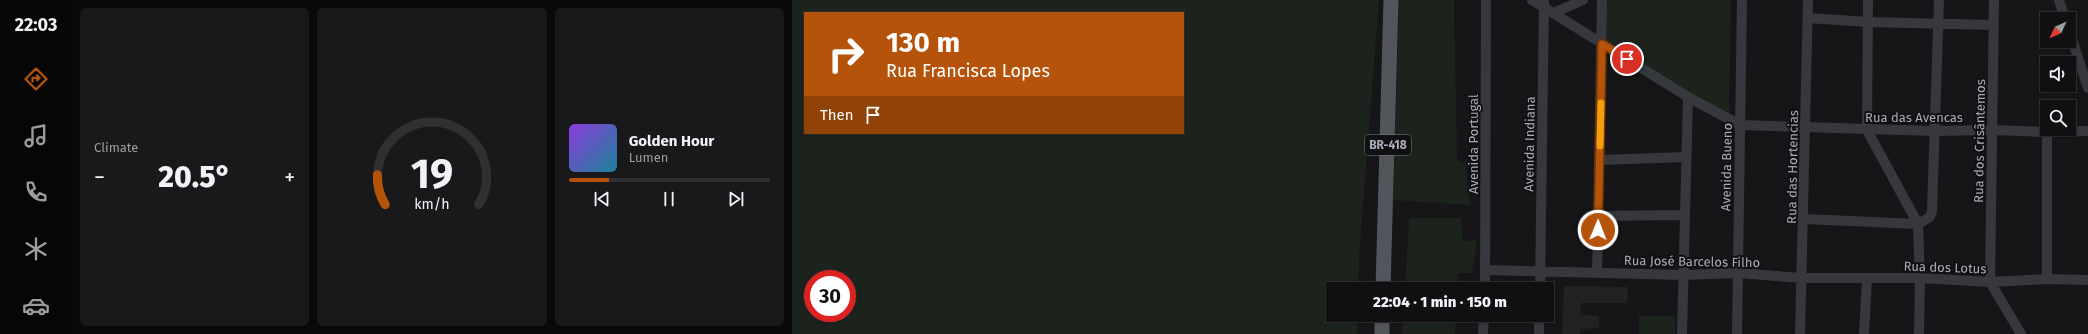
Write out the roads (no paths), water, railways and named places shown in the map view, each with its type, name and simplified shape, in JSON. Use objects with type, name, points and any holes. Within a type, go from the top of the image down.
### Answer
[{"type":"main road","name":"BR-418","points":[[1383,282],[1390,106],[1391,0]]},
{"type":"main road","points":[[1382,322],[1382,334]]},
{"type":"street","name":"Avenida Portugal","points":[[1485,282],[1486,0]]},
{"type":"street","points":[[1532,0],[1544,3],[1554,13],[1602,44],[1688,97],[1740,126]]},
{"type":"street","points":[[1554,13],[1583,0]]},
{"type":"street","points":[[1597,272],[1602,0]]},
{"type":"street","name":"Avenida Bueno","points":[[1737,334],[1742,0]]},
{"type":"street","name":"Rua das Hortencias","points":[[1800,334],[1804,219],[1808,0]]},
{"type":"street","points":[[1868,0],[1867,130],[1918,224],[1920,334]]},
{"type":"street","points":[[1804,219],[1918,224],[1930,217],[1932,211],[1939,0]]},
{"type":"street","name":"Rua dos Crisântemos","points":[[1990,282],[1994,0]]},
{"type":"street","points":[[2059,0],[2063,12]]},
{"type":"street","name":"Avenida Indiana","points":[[1540,282],[1544,3]]},
{"type":"street","points":[[1808,18],[1868,22],[1994,25]]},
{"type":"street","points":[[2075,48],[2088,88]]},
{"type":"street","points":[[1682,334],[1685,157],[1688,97]]},
{"type":"street","name":"Rua das Avencas","points":[[1740,126],[1867,130],[1992,130],[2040,132]]},
{"type":"street","name":"Rua das Avencas","points":[[2076,131],[2088,131]]},
{"type":"street","points":[[2047,136],[2047,279]]},
{"type":"street","points":[[1600,160],[1685,157]]},
{"type":"street","points":[[1598,216],[1684,215]]},
{"type":"street","name":"Rua José Barcelos Filho","points":[[1486,270],[1684,275],[1738,274],[1801,278]]},
{"type":"street","name":"Rua dos Lotus","points":[[1801,278],[1920,278],[1990,282],[2047,279],[2088,280]]},
{"type":"street","points":[[1864,334],[1867,279]]},
{"type":"street","points":[[1990,282],[2021,334]]},
{"type":"street","points":[[1483,334],[1484,322]]},
{"type":"street","points":[[1539,322],[1539,334]]}]
